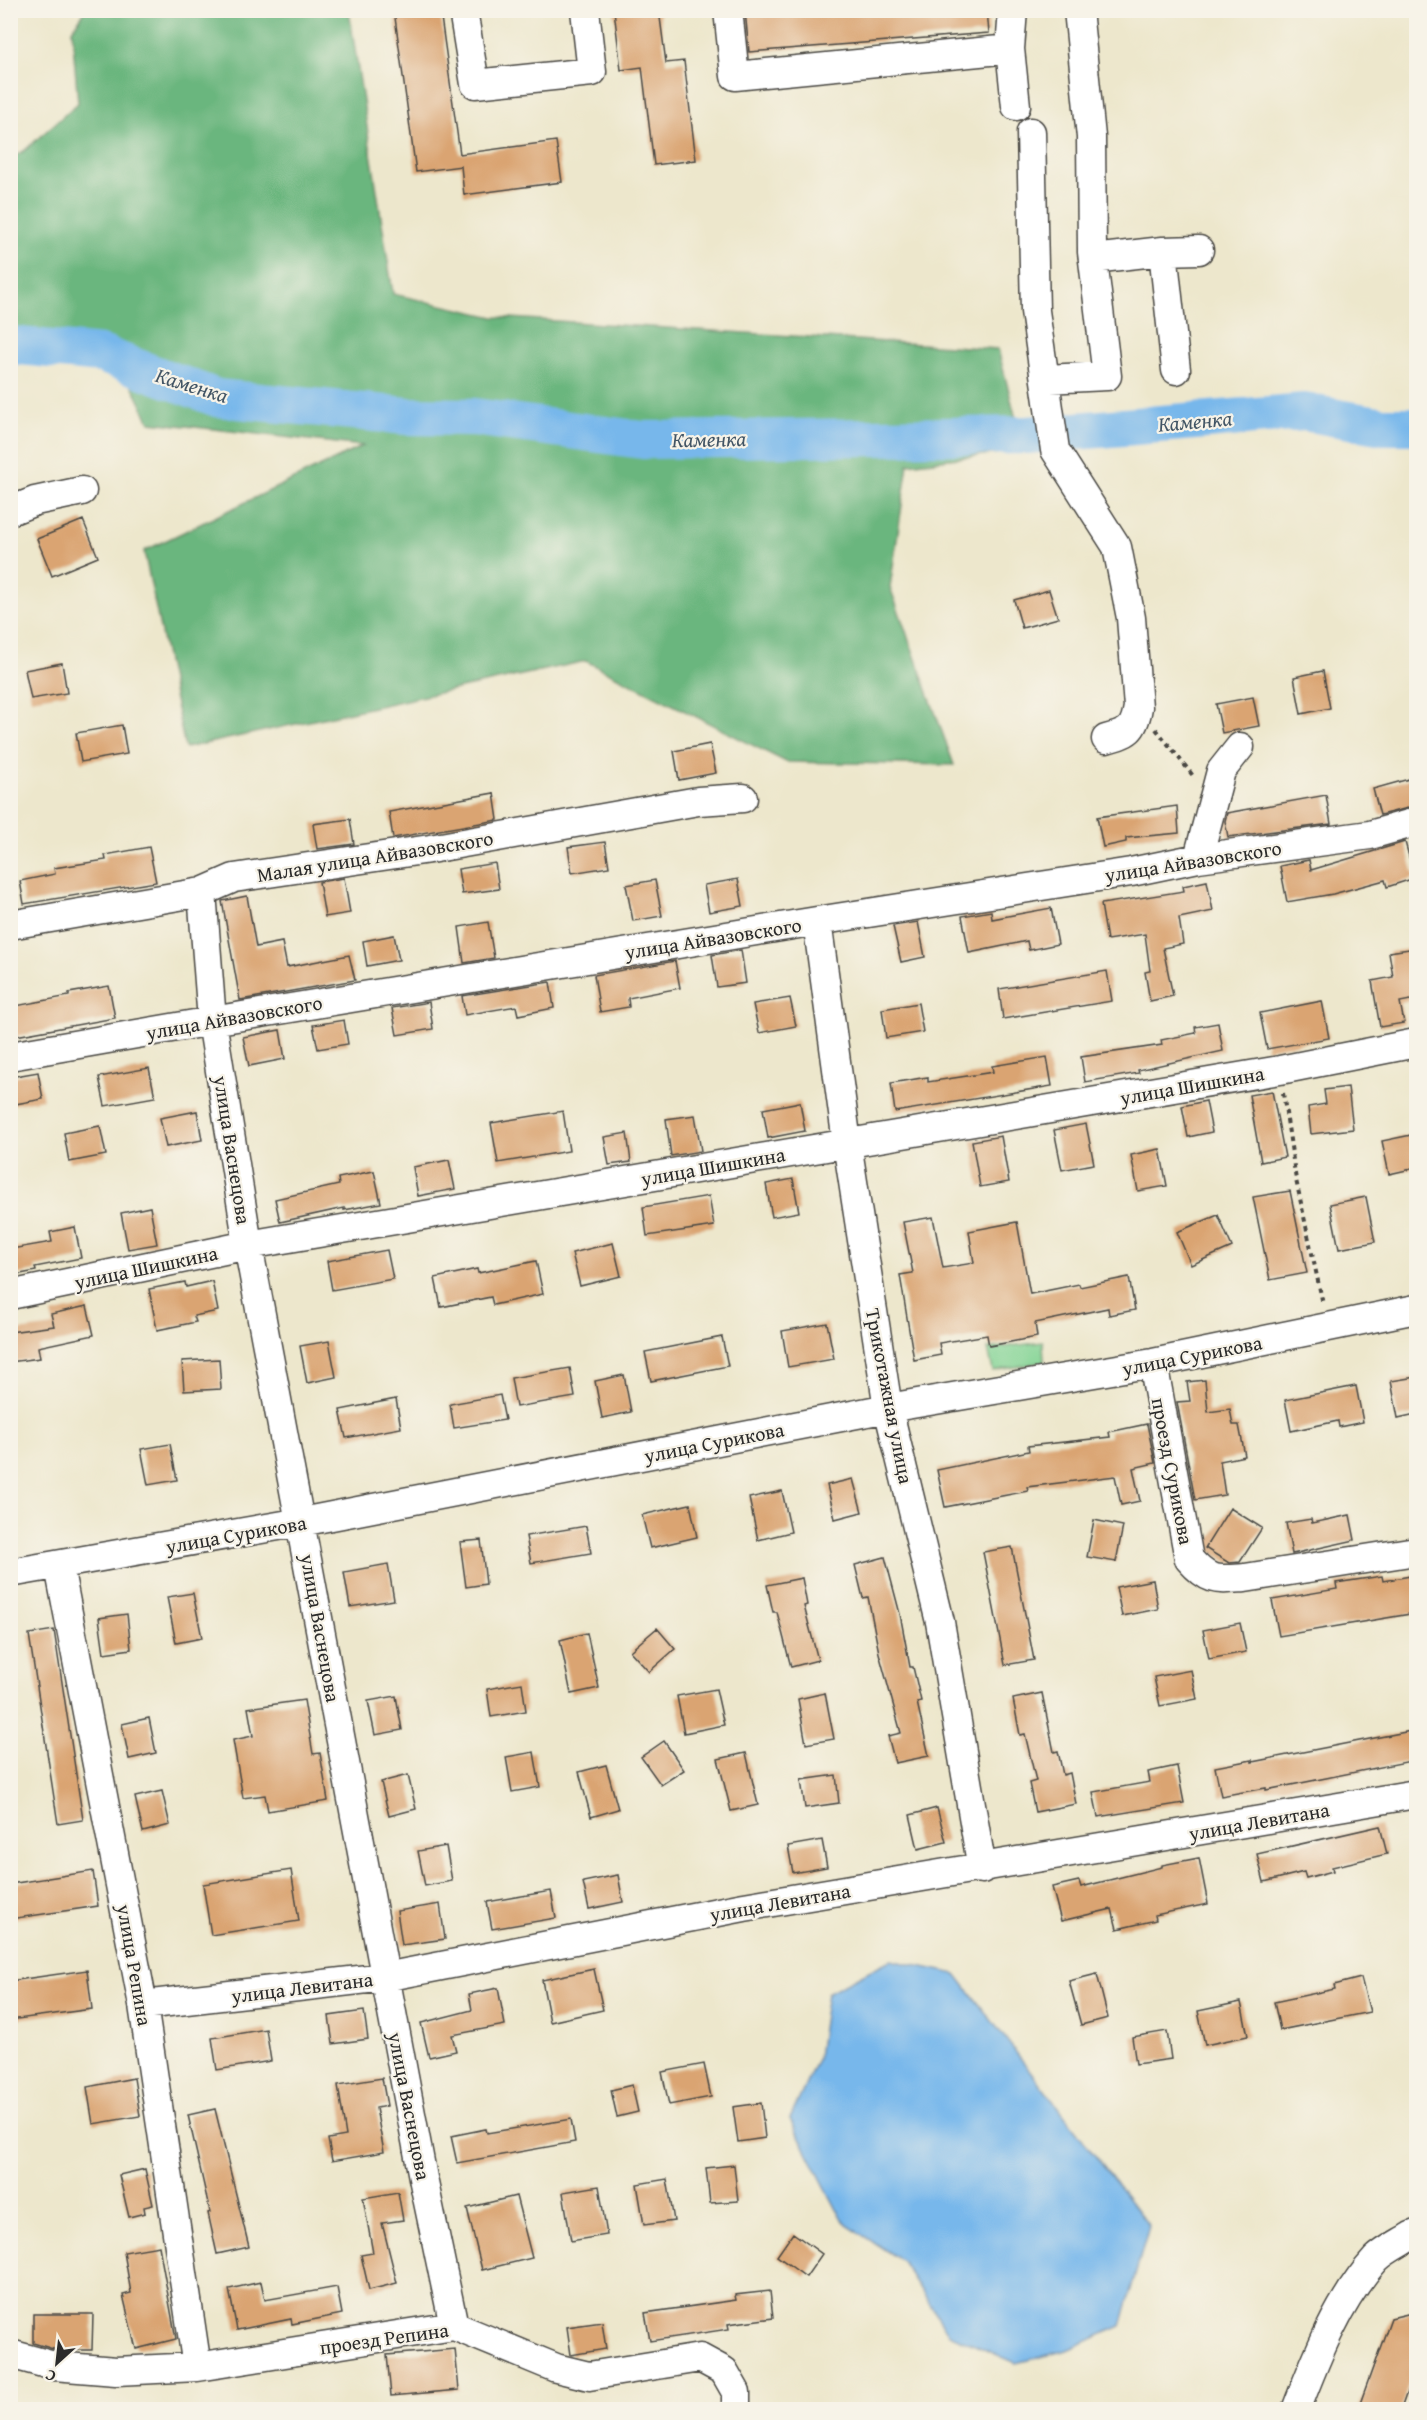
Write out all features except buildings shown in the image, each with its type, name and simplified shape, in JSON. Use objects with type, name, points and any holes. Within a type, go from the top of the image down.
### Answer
[{"type":"street","points":[[463,10],[475,84],[592,72],[585,10]]},
{"type":"street","points":[[728,10],[735,76],[1010,49]]},
{"type":"street","points":[[1013,10],[1010,49],[1017,106]]},
{"type":"street","points":[[1045,379],[1107,376],[1093,259],[1091,137],[1078,10]]},
{"type":"street","points":[[1031,132],[1035,311],[1055,450],[1117,547],[1131,618],[1138,707],[1136,722],[1126,733],[1106,739]]},
{"type":"street","points":[[1093,259],[1163,251],[1199,250]]},
{"type":"street","points":[[1163,251],[1176,370]]},
{"type":"street","points":[[10,511],[35,501],[82,491]]},
{"type":"street","points":[[1198,858],[1221,771],[1240,747]]},
{"type":"street","name":"Малая улица Айвазовского","points":[[10,925],[201,892],[234,878],[430,849],[698,801],[743,798]]},
{"type":"street","name":"улица Айвазовского","points":[[10,1056],[817,921],[1131,872],[1198,858],[1370,835],[1416,822]]},
{"type":"street","name":"улица Васнецова","points":[[201,892],[212,1021],[248,1245],[385,1977],[454,2326]]},
{"type":"street","name":"Трикотажная улица","points":[[817,921],[847,1143],[888,1408],[940,1622],[982,1869]]},
{"type":"street","name":"улица Шишкина","points":[[10,1295],[248,1245],[1280,1070],[1416,1043]]},
{"type":"street","name":"улица Сурикова","points":[[10,1573],[301,1522],[888,1408],[1153,1363],[1416,1310]]},
{"type":"street","name":"проезд Сурикова","points":[[1153,1363],[1189,1559],[1202,1574],[1220,1580],[1245,1578],[1416,1551]]},
{"type":"street","name":"улица Репина","points":[[59,1566],[143,2005],[197,2367]]},
{"type":"street","name":"улица Левитана","points":[[143,2005],[385,1977],[744,1907],[982,1869],[1416,1794]]},
{"type":"street","points":[[1296,2409],[1317,2356],[1351,2293],[1377,2258],[1416,2234]]},
{"type":"street","name":"проезд Репина","points":[[10,2354],[54,2366],[116,2371],[197,2367],[454,2326],[556,2368],[589,2376],[700,2358],[724,2371],[736,2401]]},
{"type":"path","points":[[1138,707],[1214,801]]},
{"type":"path","points":[[1280,1070],[1296,1180],[1329,1328]]},
{"type":"green space","points":[[85,11],[349,11],[393,294],[494,317],[998,349],[1024,450],[908,464],[890,587],[954,765],[786,762],[586,661],[185,748],[144,551],[363,446],[150,422],[109,339],[11,336],[11,158],[24,151],[78,103],[72,30]]},
{"type":"green space","points":[[1043,1342],[1044,1362],[993,1371],[988,1349]]},
{"type":"water","points":[[890,1960],[956,1974],[1149,2226],[1121,2326],[1067,2350],[1016,2363],[949,2334],[902,2261],[844,2223],[790,2119],[818,2057],[827,1993]]},
{"type":"waterway","name":"Каменка","points":[[10,345],[101,354],[217,398],[407,416],[474,417],[643,440],[1028,435],[1304,412],[1383,426],[1416,426]]}]
